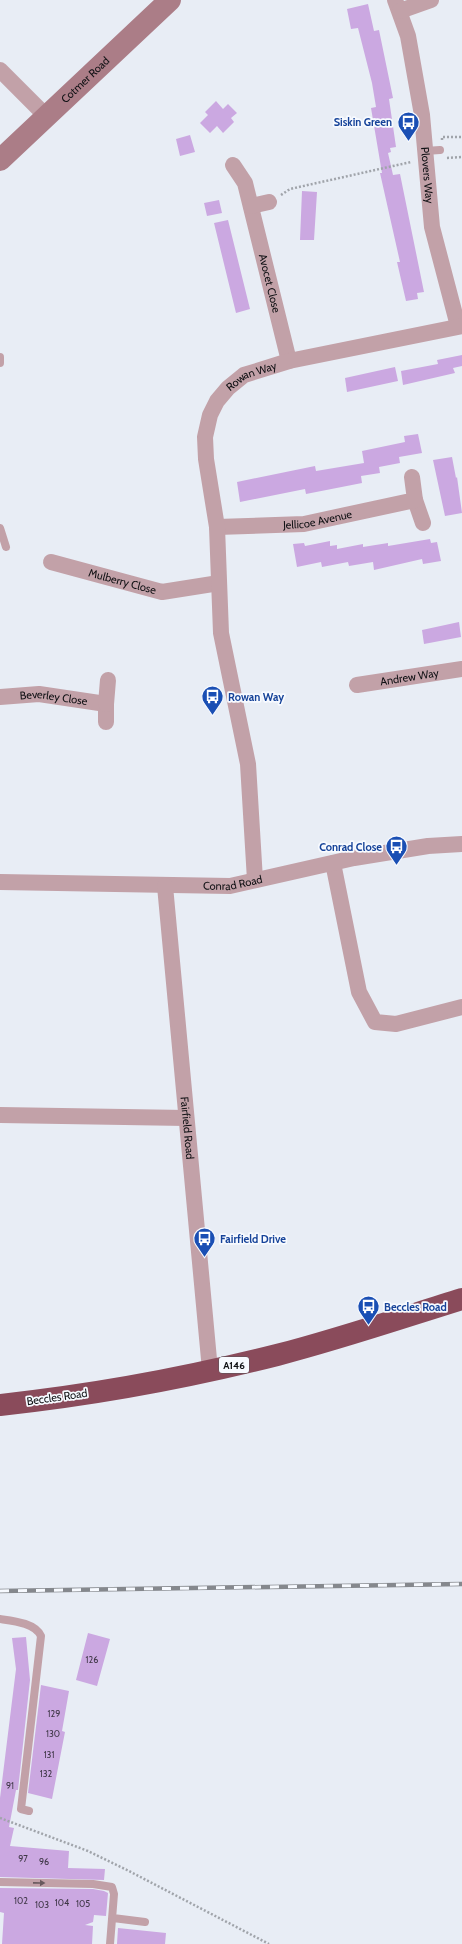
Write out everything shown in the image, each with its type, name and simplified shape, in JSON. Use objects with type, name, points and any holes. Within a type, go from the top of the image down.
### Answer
[{"type":"highway","name":"Beccles Road","points":[[0,1405],[138,1385],[278,1355],[462,1298]]},
{"type":"street","name":"Cotmer Road","points":[[0,160],[170,0]]},
{"type":"street","points":[[397,5],[430,0]]},
{"type":"street","name":"Plovers Way","points":[[397,5],[409,43],[430,154],[432,227],[460,326]]},
{"type":"street","points":[[0,70],[46,116]]},
{"type":"street","name":"Avocet Close","points":[[233,165],[245,183],[289,361]]},
{"type":"street","points":[[250,206],[269,202]]},
{"type":"street","name":"Rowan Way","points":[[255,880],[248,764],[239,714],[222,644],[217,527],[206,459],[205,436],[210,416],[217,401],[228,388],[244,375],[289,361],[460,326]]},
{"type":"street","points":[[412,477],[416,500],[424,523]]},
{"type":"street","name":"Jellicoe Avenue","points":[[217,527],[304,524],[416,500]]},
{"type":"street","name":"Mulberry Close","points":[[51,562],[162,592],[219,583]]},
{"type":"street","name":"Andrew Way","points":[[357,685],[462,669]]},
{"type":"street","points":[[106,722],[108,680]]},
{"type":"street","name":"Beverley Close","points":[[0,697],[39,694],[106,704]]},
{"type":"street","name":"Conrad Road","points":[[0,882],[230,886],[333,863],[428,846],[462,844]]},
{"type":"street","points":[[333,863],[359,992],[375,1022],[396,1024],[462,1007]]},
{"type":"street","name":"Fairfield Road","points":[[165,886],[210,1370]]},
{"type":"street","points":[[0,1115],[186,1118]]},
{"type":"lane","points":[[0,357],[0,363]]},
{"type":"lane","points":[[0,528],[6,547]]},
{"type":"lane","points":[[0,1619],[30,1625],[38,1630],[41,1636],[40,1663],[21,1809],[29,1812]]},
{"type":"lane","points":[[0,1882],[109,1885],[114,1889],[110,1944]]},
{"type":"lane","points":[[113,1918],[144,1922]]},
{"type":"path","points":[[269,202],[290,190],[430,154]]},
{"type":"path","points":[[0,1818],[101,1857],[269,1944]]},
{"type":"building","points":[[368,4],[374,31],[379,30],[393,98],[389,99],[396,147],[390,148],[391,152],[388,153],[393,175],[400,174],[424,292],[417,293],[418,299],[406,301],[397,262],[400,262],[380,173],[382,173],[371,108],[376,107],[372,83],[358,28],[351,29],[347,9]]},
{"type":"building","points":[[216,101],[223,109],[228,104],[237,113],[231,118],[234,122],[223,133],[217,126],[210,133],[200,123],[208,115],[205,112]]},
{"type":"building","points":[[190,135],[195,152],[180,156],[176,139]]},
{"type":"building","points":[[302,191],[317,192],[314,240],[300,240]]},
{"type":"building","points":[[219,200],[222,213],[207,216],[204,203]]},
{"type":"building","points":[[228,220],[250,309],[236,313],[214,223]]},
{"type":"building","points":[[462,355],[462,366],[453,368],[455,373],[403,385],[401,371],[438,364],[437,360]]},
{"type":"building","points":[[395,367],[398,381],[347,392],[345,378]]},
{"type":"building","points":[[418,434],[422,453],[399,457],[400,463],[379,467],[380,473],[361,476],[362,483],[306,494],[305,489],[240,502],[237,482],[315,466],[316,471],[364,463],[362,451],[405,442],[404,436]]},
{"type":"building","points":[[452,457],[456,478],[457,477],[462,513],[445,516],[433,460]]},
{"type":"building","points":[[430,539],[431,543],[437,542],[441,561],[423,564],[422,559],[374,570],[373,562],[349,566],[348,562],[322,567],[321,562],[297,567],[293,544],[304,543],[305,546],[330,541],[330,546],[337,545],[337,549],[363,544],[363,547],[388,543],[388,546]]},
{"type":"building","points":[[459,622],[461,637],[424,644],[422,630]]},
{"type":"building","points":[[88,1633],[110,1639],[97,1686],[76,1680]]},
{"type":"building","points":[[26,1637],[30,1680],[18,1790],[16,1790],[9,1827],[14,1828],[10,1846],[69,1851],[68,1868],[105,1869],[104,1880],[0,1877],[0,1798],[16,1669],[12,1638]]},
{"type":"building","points":[[41,1685],[69,1691],[62,1731],[65,1732],[52,1799],[28,1793]]},
{"type":"building","points":[[0,1888],[93,1889],[104,1891],[108,1893],[106,1916],[94,1915],[93,1922],[85,1925],[93,1926],[92,1944],[2,1944],[4,1913],[0,1912]]},
{"type":"building","points":[[118,1928],[166,1933],[165,1944],[117,1944]]},
{"type":"railway","points":[[0,1591],[462,1584]]},
{"type":"place","name":"Siskin Green","points":[[408,142]]},
{"type":"place","name":"Rowan Way","points":[[213,716]]},
{"type":"place","name":"Conrad Close","points":[[397,866]]},
{"type":"place","name":"Fairfield Drive","points":[[205,1258]]},
{"type":"place","name":"Beccles Road","points":[[368,1326]]}]
